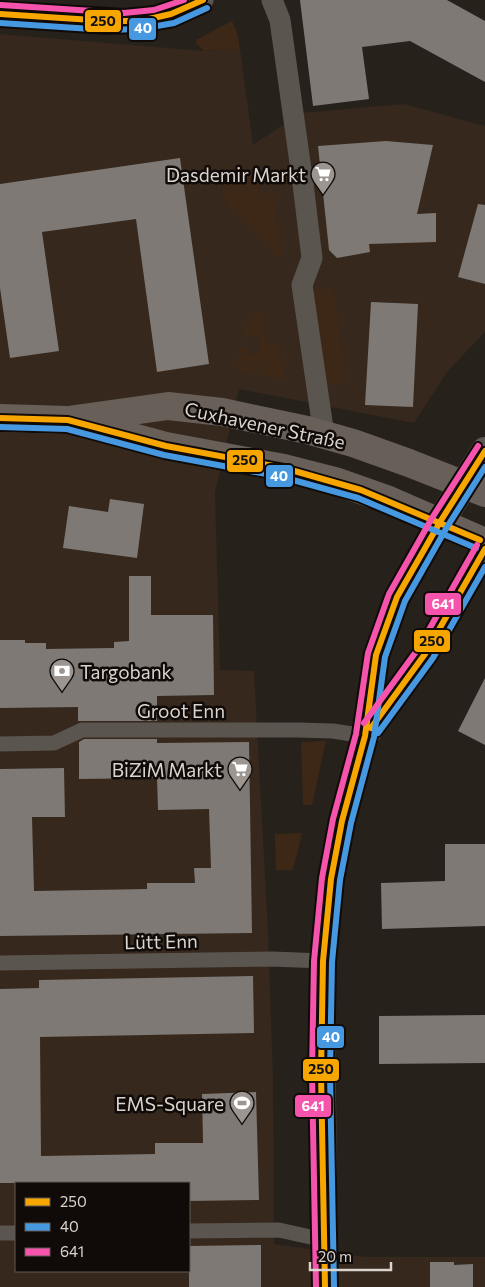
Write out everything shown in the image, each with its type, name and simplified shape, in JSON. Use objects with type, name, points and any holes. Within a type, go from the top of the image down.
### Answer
[{"type":"main road","name":"Cuxhavener Straße","points":[[0,418],[68,420],[168,406],[222,412],[324,435],[376,451],[475,488]]},
{"type":"main road","name":"Cuxhavener Straße","points":[[68,420],[166,446],[284,468],[335,481],[389,500],[485,542]]},
{"type":"main road","points":[[440,522],[475,488],[485,451]]},
{"type":"street","points":[[0,14],[134,22],[164,17],[179,12],[202,0]]},
{"type":"street","points":[[272,0],[280,20],[312,258],[302,285],[324,435]]},
{"type":"street","points":[[325,1287],[321,1073],[323,961],[331,880],[342,821],[365,736],[376,656],[397,597],[440,522]]},
{"type":"street","points":[[365,736],[425,654],[485,549]]},
{"type":"street","name":"Groot Enn","points":[[0,744],[54,743],[82,730],[297,730],[333,731],[365,736]]},
{"type":"street","name":"Lütt Enn","points":[[0,963],[272,959],[323,961]]},
{"type":"street","points":[[190,1231],[279,1230],[324,1240]]},
{"type":"street","points":[[0,1233],[15,1233]]},
{"type":"shaded area","points":[[232,21],[237,32],[240,49],[204,51],[196,43],[196,40]]},
{"type":"shaded area","points":[[0,34],[204,51],[240,49],[253,145],[301,113],[404,104],[485,126],[485,332],[447,372],[414,423],[239,389],[215,493],[220,670],[254,671],[268,931],[273,1079],[274,1244],[364,1257],[485,1257],[485,1287],[0,1287]]},
{"type":"shaded area","points":[[235,171],[257,173],[260,194],[273,192],[283,254],[280,258],[226,204],[223,184],[227,176]]},
{"type":"shaded area","points":[[333,287],[347,382],[326,385],[312,290]]},
{"type":"shaded area","points":[[262,309],[266,344],[280,343],[284,379],[261,375],[259,364],[252,365],[253,374],[237,371],[239,349],[245,348],[246,355],[260,353],[258,334],[244,335],[244,341],[240,341],[250,318]]},
{"type":"shaded area","points":[[326,741],[312,805],[303,805],[301,742]]},
{"type":"shaded area","points":[[302,833],[293,870],[276,870],[275,834]]},
{"type":"building","points":[[300,0],[447,0],[485,21],[485,82],[410,41],[362,47],[369,99],[313,106]]},
{"type":"building","points":[[386,141],[433,145],[417,214],[436,213],[436,242],[369,244],[370,252],[337,258],[329,250],[318,146]]},
{"type":"building","points":[[180,158],[209,364],[157,372],[136,219],[42,232],[59,351],[10,358],[0,288],[0,184]]},
{"type":"building","points":[[478,204],[485,205],[485,284],[458,277]]},
{"type":"building","points":[[371,302],[418,304],[413,407],[365,405]]},
{"type":"building","points":[[110,499],[144,504],[137,558],[63,548],[69,506],[108,512]]},
{"type":"building","points":[[129,576],[151,576],[151,615],[213,615],[214,695],[157,696],[157,721],[78,721],[78,707],[0,708],[0,640],[25,640],[25,643],[46,643],[46,649],[114,648],[114,642],[129,641]]},
{"type":"building","points":[[485,678],[485,745],[458,731]]},
{"type":"building","points":[[84,739],[157,739],[157,743],[249,742],[252,933],[0,936],[0,769],[64,768],[65,817],[32,817],[34,891],[147,889],[147,883],[195,883],[194,868],[211,868],[209,809],[158,810],[157,778],[79,779],[79,742]]},
{"type":"building","points":[[445,844],[485,844],[485,926],[382,929],[381,883],[445,881]]},
{"type":"building","points":[[253,976],[254,1033],[40,1037],[41,1156],[155,1154],[155,1143],[203,1143],[202,1094],[256,1092],[259,1200],[190,1201],[190,1182],[0,1183],[0,989],[39,988],[39,980]]},
{"type":"building","points":[[485,1015],[485,1063],[379,1064],[379,1016]]},
{"type":"building","points":[[261,1245],[261,1287],[189,1287],[190,1246]]},
{"type":"building","points":[[430,1262],[454,1262],[454,1265],[473,1264],[473,1287],[430,1287]]},
{"type":"transit line","name":"641","points":[[1,5],[124,13],[154,10],[184,0]]},
{"type":"transit line","name":"250","points":[[0,14],[108,21],[140,21],[171,14],[203,0]]},
{"type":"transit line","name":"40","points":[[0,23],[107,30],[140,29],[174,23],[207,8]]},
{"type":"transit line","name":"250","points":[[0,418],[68,420],[166,446],[284,468],[361,490],[480,540]]},
{"type":"transit line","name":"40","points":[[0,427],[67,429],[164,455],[282,477],[358,498],[476,548]]},
{"type":"transit line","name":"641","points":[[316,1287],[312,1073],[314,961],[322,878],[333,819],[356,734],[368,653],[389,594],[432,518],[478,446]]},
{"type":"transit line","name":"250","points":[[325,1287],[321,1073],[323,961],[331,879],[342,821],[365,736],[376,655],[397,597],[440,522],[485,451]]},
{"type":"transit line","name":"40","points":[[334,1287],[330,1073],[332,962],[340,880],[351,823],[374,737],[385,657],[405,601],[447,527],[485,467]]},
{"type":"transit line","name":"641","points":[[364,723],[418,649],[477,545]]},
{"type":"transit line","name":"250","points":[[371,728],[425,654],[485,549]]},
{"type":"transit line","name":"40","points":[[378,733],[433,658],[485,567]]},
{"type":"place","name":"Dasdemir Markt","points":[[323,195]]},
{"type":"place","name":"Targobank","points":[[62,692]]},
{"type":"place","name":"BiZiM Markt","points":[[240,790]]},
{"type":"place","name":"EMS-Square","points":[[242,1124]]}]
